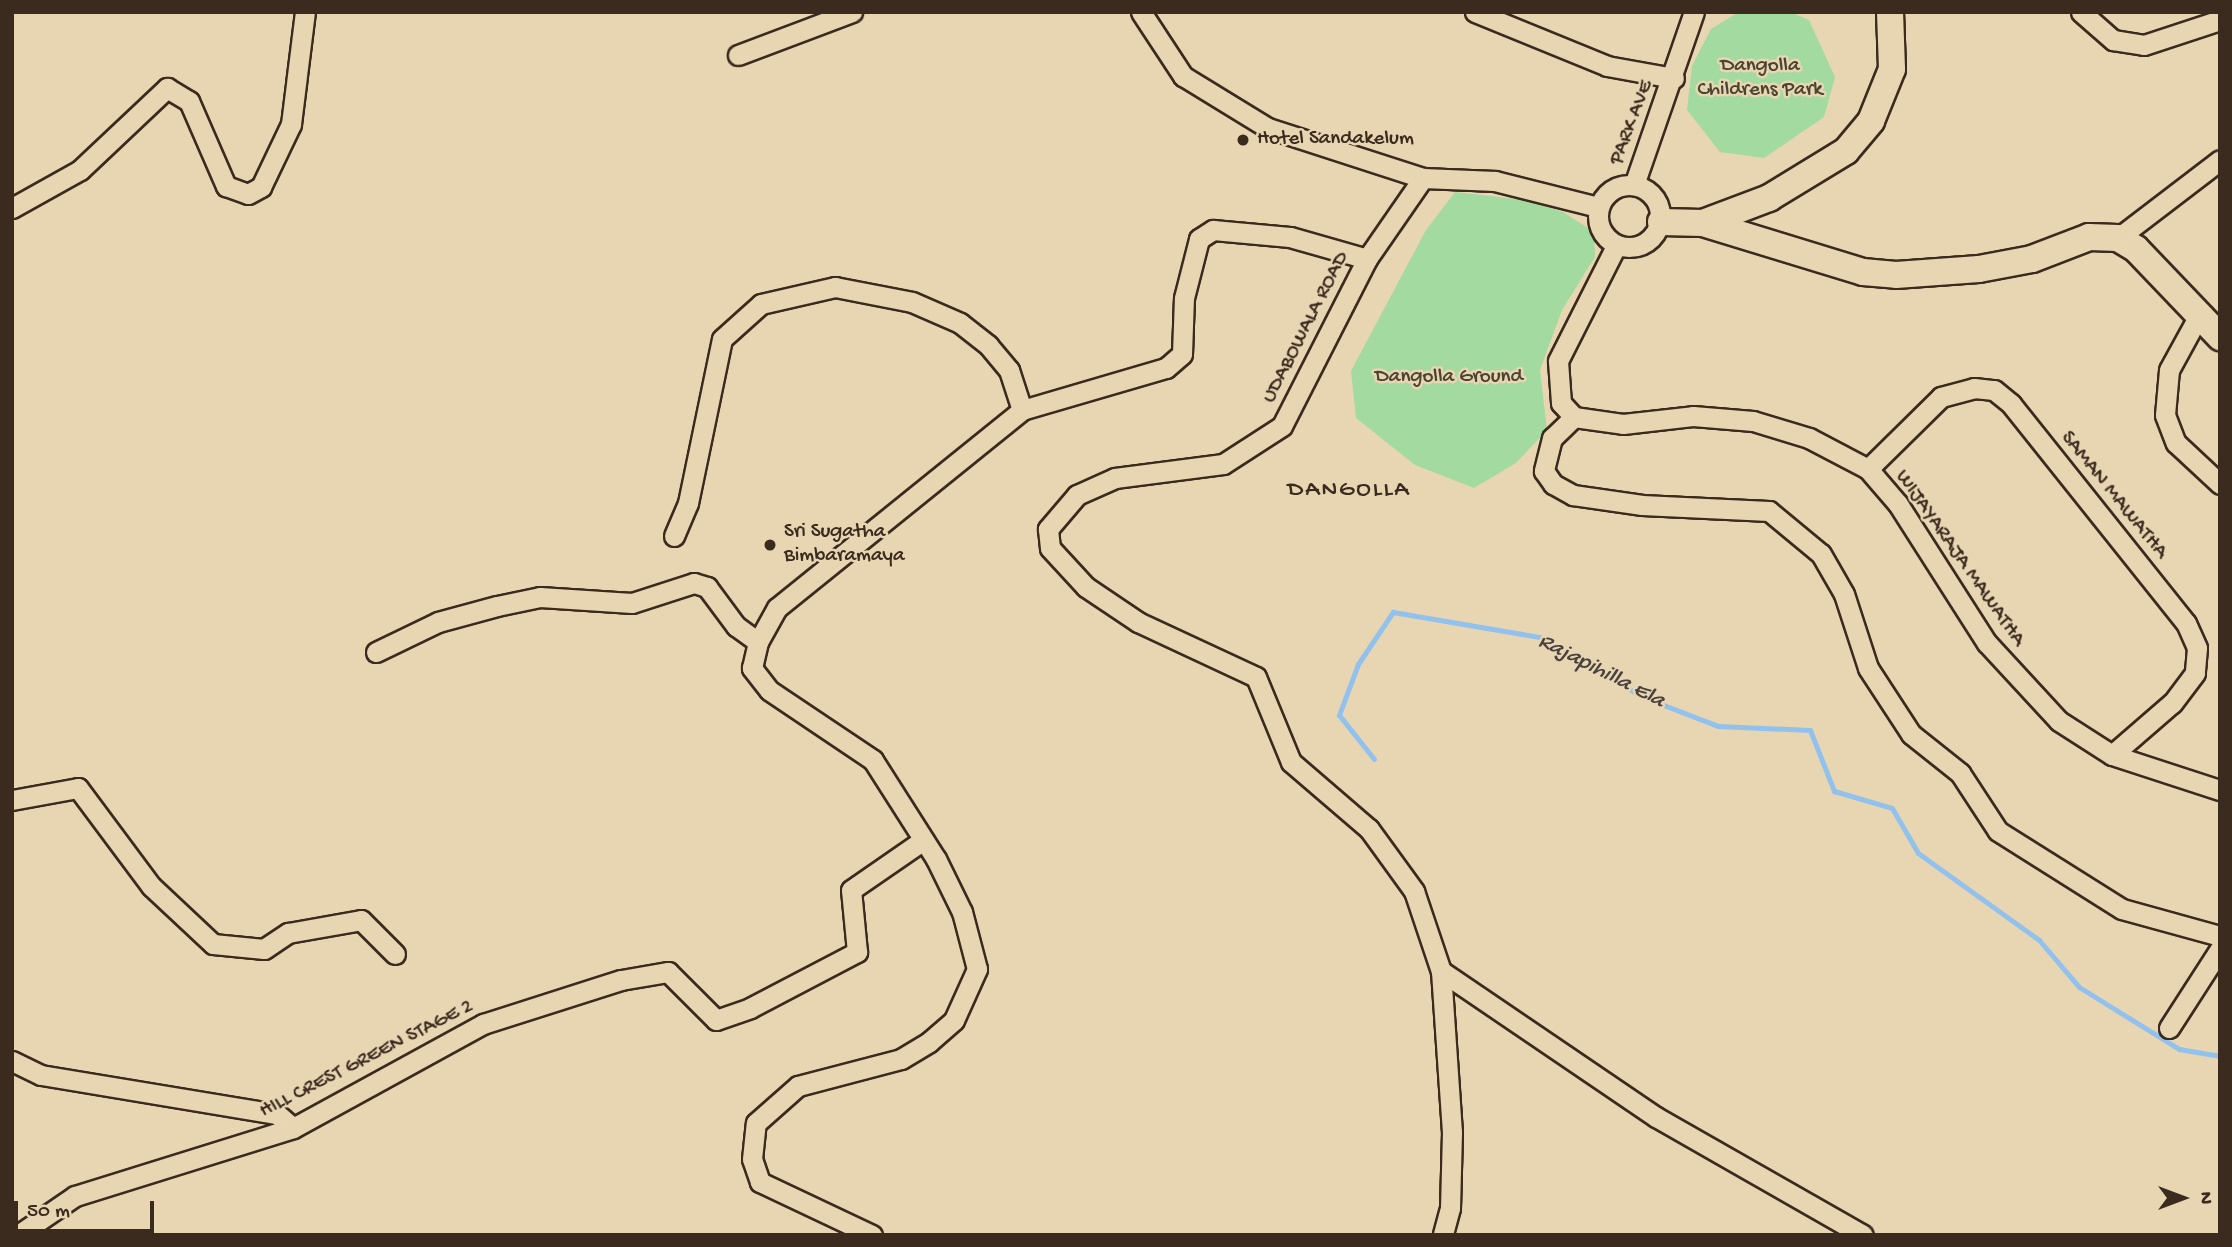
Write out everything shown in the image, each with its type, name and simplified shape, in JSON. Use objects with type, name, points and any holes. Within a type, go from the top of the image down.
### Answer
[{"type":"street","points":[[12,208],[80,170],[167,88],[189,101],[226,186],[248,194],[261,187],[291,124],[304,12]]},
{"type":"street","points":[[738,55],[831,14],[852,12]]},
{"type":"street","points":[[1140,12],[1183,76],[1268,128],[1423,178],[1496,181],[1598,207]]},
{"type":"street","points":[[1475,12],[1606,66],[1674,78]]},
{"type":"street","name":"PARK AVE","points":[[1634,185],[1674,78],[1694,12]]},
{"type":"street","points":[[1703,223],[1769,198],[1846,151],[1871,121],[1892,69],[1890,12]]},
{"type":"street","points":[[2081,12],[2113,40],[2144,45],[2220,20]]},
{"type":"street","points":[[2118,238],[2220,160]]},
{"type":"street","name":"UDABOWALA ROAD","points":[[1423,178],[1367,259],[1282,426],[1259,446],[1223,464],[1115,478],[1077,495],[1048,529],[1050,548],[1086,587],[1138,622],[1256,677],[1291,762],[1369,829],[1414,891],[1441,971],[1452,1132],[1450,1208],[1443,1235]]},
{"type":"street","points":[[1634,185],[1658,201],[1661,222],[1644,245],[1616,246],[1598,225],[1598,207],[1611,189],[1634,185]]},
{"type":"street","points":[[1661,222],[1703,223],[1850,269],[1896,275],[1979,269],[2089,237],[2118,238],[2136,248],[2198,317],[2220,337]]},
{"type":"street","points":[[872,1235],[760,1182],[752,1158],[756,1123],[798,1086],[901,1059],[929,1042],[954,1020],[974,987],[977,969],[962,912],[873,760],[769,690],[752,668],[758,642],[777,608],[1021,410],[1166,368],[1182,354],[1184,298],[1199,239],[1213,230],[1290,237],[1367,259]]},
{"type":"street","points":[[1616,246],[1558,361],[1561,403],[1574,417],[1552,438],[1544,471],[1553,484],[1573,495],[1642,505],[1769,511],[1821,554],[1844,594],[1868,668],[1911,734],[1960,773],[1998,831],[2122,908],[2220,936]]},
{"type":"street","points":[[674,536],[688,503],[722,339],[761,304],[835,287],[912,302],[960,323],[988,345],[1009,370],[1021,410]]},
{"type":"street","points":[[2198,317],[2168,370],[2165,415],[2176,443],[2220,484]]},
{"type":"street","name":"SAMAN MAWATHA","points":[[1868,469],[1941,397],[1984,389],[2011,404],[2186,623],[2197,648],[2195,673],[2172,703],[2112,755]]},
{"type":"street","name":"WIJAYARAJA MAWATHA","points":[[1574,417],[1623,424],[1693,416],[1753,421],[1809,438],[1868,469],[2021,685],[2059,721],[2112,755],[2220,790]]},
{"type":"street","points":[[376,652],[438,622],[497,606],[540,597],[632,603],[694,583],[707,587],[736,626],[758,642]]},
{"type":"street","points":[[12,800],[78,788],[151,886],[213,944],[264,948],[288,933],[361,920],[395,954]]},
{"type":"street","name":"HILL CREST GREEN STAGE 2","points":[[18,1235],[75,1196],[293,1128],[482,1024],[621,980],[668,972],[716,1020],[750,1008],[857,952],[851,890],[922,841]]},
{"type":"street","points":[[2169,1028],[2220,949]]},
{"type":"street","points":[[1441,971],[1656,1117],[1863,1235]]},
{"type":"street","points":[[12,1061],[41,1075],[277,1114],[293,1128]]},
{"type":"green space","name":"Dangolla Childrens Park","points":[[1739,12],[1790,12],[1809,20],[1835,77],[1824,117],[1764,158],[1720,152],[1687,110],[1692,66],[1711,29]]},
{"type":"green space","name":"Dangolla Ground","points":[[1455,192],[1525,200],[1563,212],[1594,232],[1595,257],[1562,310],[1540,370],[1547,430],[1516,463],[1474,488],[1415,465],[1356,418],[1351,371],[1426,230]]},
{"type":"waterway","name":"Rajapihilla Ela","points":[[1374,759],[1339,715],[1358,664],[1393,612],[1540,637],[1643,697],[1718,726],[1810,730],[1834,791],[1892,808],[1918,853],[2039,940],[2079,987],[2179,1049],[2220,1056]]},
{"type":"place","name":"Hotel Sandakelum","points":[[1243,140]]},
{"type":"place","name":"Sri Sugatha Bimbaramaya","points":[[770,545]]},
{"type":"district","name":"DANGOLLA","points":[[1349,491]]}]
